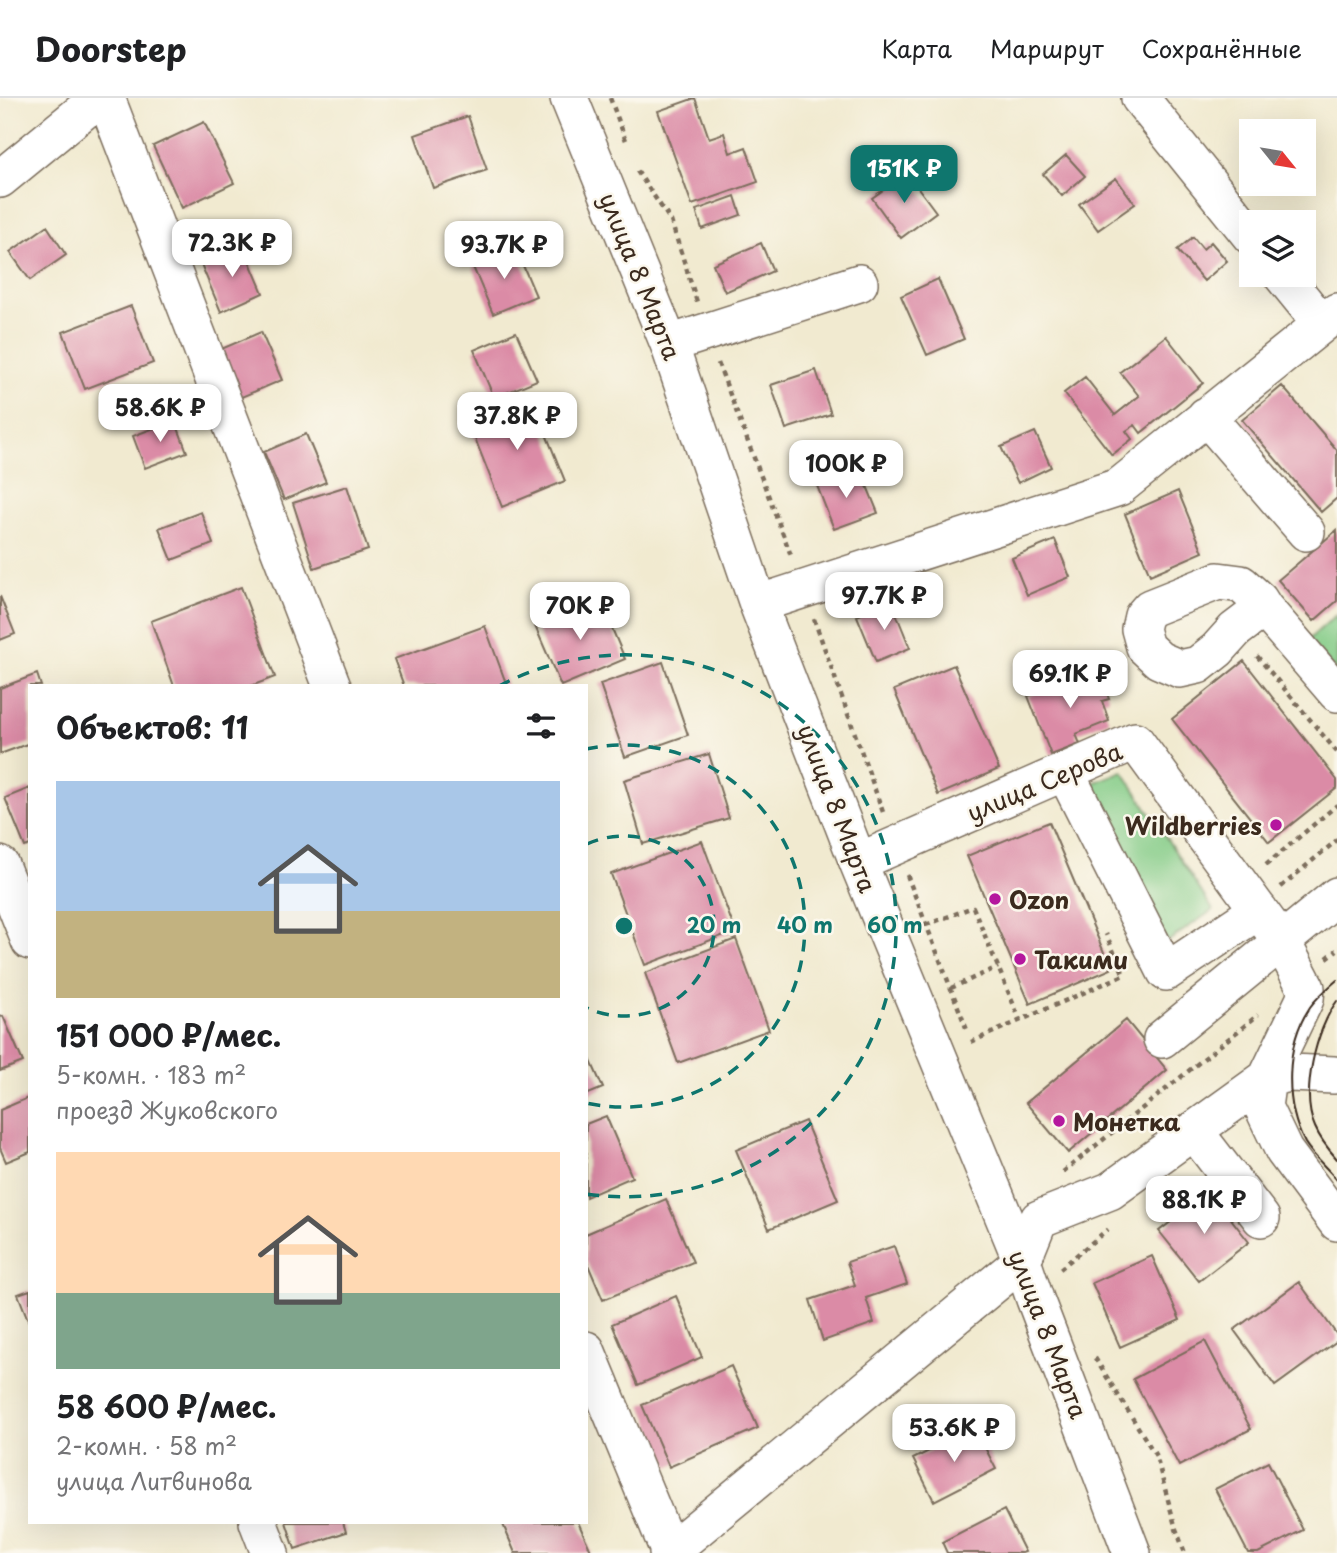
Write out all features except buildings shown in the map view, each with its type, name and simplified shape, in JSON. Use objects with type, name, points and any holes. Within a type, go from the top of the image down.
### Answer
[{"type":"street","points":[[0,179],[99,98]]},
{"type":"street","points":[[106,98],[331,684]]},
{"type":"street","name":"улица 8 Марта","points":[[569,98],[669,344],[758,604],[858,862],[1022,1261],[1034,1299],[1132,1553]]},
{"type":"street","points":[[1140,98],[1239,221]]},
{"type":"street","points":[[669,344],[859,283]]},
{"type":"street","points":[[758,604],[1119,486],[1330,318],[1295,287]]},
{"type":"street","points":[[1206,416],[1306,532]]},
{"type":"street","points":[[1264,608],[1235,630],[1217,650],[1198,665],[1180,669],[1159,660],[1145,647],[1140,629],[1143,616],[1150,608],[1219,581],[1241,584],[1259,600],[1337,693]]},
{"type":"street","name":"улица Серова","points":[[858,862],[1135,741],[1282,942],[1301,980]]},
{"type":"street","points":[[1065,772],[1166,972],[1250,898]]},
{"type":"street","points":[[0,865],[28,936]]},
{"type":"street","points":[[1162,1040],[1337,896]]},
{"type":"street","points":[[1301,980],[1306,988],[1305,999],[1267,1078],[1263,1107],[1284,1151],[1337,1222]]},
{"type":"street","points":[[588,1355],[669,1552],[1022,1261],[1039,1219],[1110,1191],[1267,1078],[1291,1073],[1336,1072]]},
{"type":"street","points":[[1194,1131],[1262,1218]]},
{"type":"street","points":[[259,1524],[270,1553]]},
{"type":"path","points":[[803,589],[895,845],[971,1042],[1124,975],[1104,929]]},
{"type":"path","points":[[1235,630],[1337,752]]},
{"type":"path","points":[[1250,898],[1337,805]]},
{"type":"path","points":[[926,925],[973,907],[1020,1020]]},
{"type":"path","points":[[1063,1172],[1337,950]]},
{"type":"path","points":[[950,988],[998,967]]},
{"type":"path","points":[[1039,1219],[1060,1269],[1111,1227]]},
{"type":"path","points":[[1091,1346],[1096,1359],[1156,1456],[1185,1553]]},
{"type":"green space","points":[[1337,614],[1337,673],[1308,640]]},
{"type":"green space","points":[[1123,771],[1213,910],[1167,942],[1080,788]]},
{"type":"tram line","points":[[1337,980],[1313,1003],[1302,1022],[1296,1038],[1290,1074],[1293,1110],[1305,1143],[1337,1180]]},
{"type":"tram line","points":[[1337,1001],[1329,1013],[1317,1044],[1312,1062],[1309,1097],[1315,1127],[1337,1159]]},
{"type":"place","name":"Wildberries","points":[[1276,825]]},
{"type":"place","name":"Ozon","points":[[995,899]]},
{"type":"place","name":"Такими","points":[[1020,959]]},
{"type":"place","name":"Монетка","points":[[1059,1121]]}]
